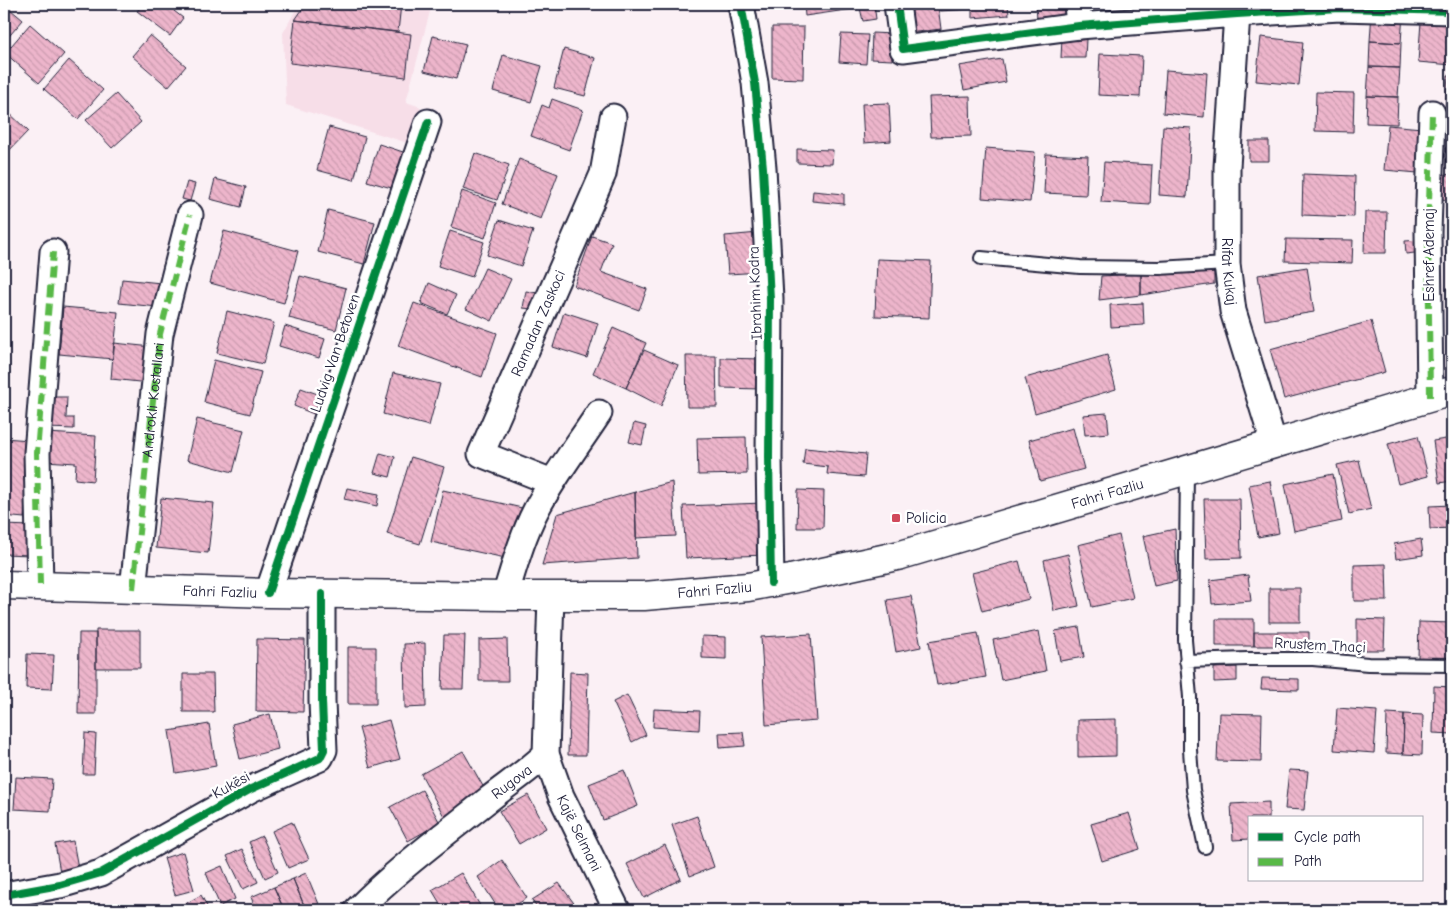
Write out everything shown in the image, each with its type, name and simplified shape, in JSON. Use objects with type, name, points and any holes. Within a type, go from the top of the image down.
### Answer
[{"type":"main road","name":"Fahri Fazliu","points":[[4,585],[322,594],[644,596],[692,593],[771,582],[847,568],[901,555],[1441,394]]},
{"type":"street","name":"Ibrahim Kodra","points":[[741,4],[749,40],[757,99],[763,168],[770,299],[771,582]]},
{"type":"street","points":[[897,4],[903,49],[1078,15],[1237,14],[1263,8],[1452,11]]},
{"type":"street","name":"Rifat Kukaj","points":[[1237,14],[1226,167],[1227,264],[1233,311],[1274,444]]},
{"type":"street","name":"Eshref Ademaj","points":[[1432,113],[1428,232],[1441,394]]},
{"type":"street","name":"Ramadan Zaskoci","points":[[552,482],[481,454],[603,174],[613,118]]},
{"type":"street","name":"Ludvig Van Betoven","points":[[268,593],[428,122]]},
{"type":"street","name":"Androkli Kostallari","points":[[133,589],[160,334],[190,215]]},
{"type":"street","points":[[40,585],[37,453],[53,252]]},
{"type":"street","points":[[505,596],[519,551],[536,511],[552,482],[599,413]]},
{"type":"street","name":"Kukësi","points":[[4,895],[60,885],[102,873],[251,789],[320,758],[324,750],[322,594]]},
{"type":"street","name":"Rugova","points":[[357,910],[395,875],[448,831],[525,773],[546,754],[551,596]]},
{"type":"street","name":"Kajë Selmani","points":[[546,754],[561,796],[617,910]]},
{"type":"lane","points":[[981,258],[1080,267],[1159,268],[1227,264]]},
{"type":"lane","points":[[1187,471],[1185,640],[1190,697],[1190,750],[1193,790],[1205,847]]},
{"type":"lane","name":"Rrustem Thaçi","points":[[1186,661],[1313,659],[1368,664],[1452,665]]},
{"type":"shaded area","points":[[299,4],[432,4],[406,102],[421,107],[408,143],[286,105],[283,33]]},
{"type":"building","points":[[4,4],[23,20],[4,42]]},
{"type":"building","points":[[143,4],[175,4],[178,6],[174,11],[183,18],[170,36],[137,11]]},
{"type":"building","points":[[306,4],[401,4],[398,32],[295,20]]},
{"type":"building","points":[[804,4],[874,4],[876,19],[863,21],[860,8],[805,16]]},
{"type":"building","points":[[916,4],[932,4],[932,6],[916,7]]},
{"type":"building","points":[[940,4],[1008,4],[1009,15],[972,18],[972,9],[940,11]]},
{"type":"building","points":[[1036,4],[1066,4],[1067,19],[1037,20]]},
{"type":"building","points":[[938,6],[941,29],[909,33],[906,11]]},
{"type":"building","points":[[1372,12],[1403,13],[1401,43],[1370,41]]},
{"type":"building","points":[[295,20],[411,34],[406,77],[290,63]]},
{"type":"building","points":[[1421,22],[1452,25],[1452,65],[1418,62]]},
{"type":"building","points":[[30,24],[64,54],[39,83],[5,53]]},
{"type":"building","points":[[772,27],[804,27],[803,79],[772,78]]},
{"type":"building","points":[[872,33],[893,34],[892,60],[871,59]]},
{"type":"building","points":[[841,34],[868,35],[866,64],[839,62]]},
{"type":"building","points":[[150,35],[186,66],[168,87],[132,56]]},
{"type":"building","points":[[433,36],[466,44],[456,79],[424,71]]},
{"type":"building","points":[[1261,37],[1303,42],[1299,85],[1256,81]]},
{"type":"building","points":[[1062,38],[1086,39],[1085,58],[1061,58]]},
{"type":"building","points":[[1370,41],[1401,43],[1400,68],[1369,67]]},
{"type":"building","points":[[564,49],[595,58],[585,96],[554,88]]},
{"type":"building","points":[[1100,54],[1142,56],[1140,97],[1098,95]]},
{"type":"building","points":[[503,55],[542,66],[531,102],[493,91]]},
{"type":"building","points":[[1002,59],[1006,82],[964,90],[959,66]]},
{"type":"building","points":[[69,60],[103,90],[78,119],[44,89]]},
{"type":"building","points":[[1369,67],[1400,68],[1398,97],[1367,96]]},
{"type":"building","points":[[1166,70],[1207,73],[1204,117],[1163,113]]},
{"type":"building","points":[[1448,75],[1452,75],[1452,112],[1445,112]]},
{"type":"building","points":[[1316,92],[1354,93],[1353,132],[1315,131]]},
{"type":"building","points":[[116,94],[141,122],[112,148],[86,120]]},
{"type":"building","points":[[970,96],[971,136],[931,137],[929,97]]},
{"type":"building","points":[[1367,96],[1398,97],[1397,124],[1366,123]]},
{"type":"building","points":[[552,99],[583,110],[569,150],[531,136],[542,105],[549,108]]},
{"type":"building","points":[[889,103],[891,141],[864,143],[862,104]]},
{"type":"building","points":[[4,108],[28,131],[5,155],[4,154]]},
{"type":"building","points":[[1388,125],[1422,128],[1418,173],[1384,170]]},
{"type":"building","points":[[1163,126],[1191,128],[1187,197],[1159,195]]},
{"type":"building","points":[[329,127],[365,137],[354,180],[317,170]]},
{"type":"building","points":[[1249,141],[1269,141],[1269,161],[1249,161]]},
{"type":"building","points":[[379,144],[406,153],[395,189],[367,181]]},
{"type":"building","points":[[986,148],[1035,152],[1030,202],[982,198]]},
{"type":"building","points":[[797,149],[833,150],[832,164],[797,163]]},
{"type":"building","points":[[475,153],[509,165],[497,200],[463,189]]},
{"type":"building","points":[[1046,154],[1088,156],[1086,195],[1044,193]]},
{"type":"building","points":[[519,159],[558,174],[541,219],[502,204]]},
{"type":"building","points":[[1104,162],[1152,165],[1150,205],[1101,202]]},
{"type":"building","points":[[1303,174],[1355,176],[1354,217],[1302,215]]},
{"type":"building","points":[[1440,174],[1452,175],[1452,200],[1438,199]]},
{"type":"building","points":[[215,179],[246,187],[241,207],[210,199]]},
{"type":"building","points":[[187,182],[195,184],[190,201],[182,199]]},
{"type":"building","points":[[462,191],[496,203],[485,238],[451,227]]},
{"type":"building","points":[[813,191],[844,194],[844,204],[812,201]]},
{"type":"building","points":[[328,210],[375,222],[364,264],[318,252]]},
{"type":"building","points":[[1365,212],[1387,212],[1386,253],[1364,253]]},
{"type":"building","points":[[499,220],[533,231],[521,266],[487,255]]},
{"type":"building","points":[[224,231],[298,251],[284,303],[210,283]]},
{"type":"building","points":[[450,231],[484,242],[472,277],[438,266]]},
{"type":"building","points":[[759,233],[762,272],[728,274],[725,236]]},
{"type":"building","points":[[592,236],[612,243],[601,272],[647,289],[639,310],[574,286]]},
{"type":"building","points":[[1286,239],[1353,240],[1352,263],[1285,261]]},
{"type":"building","points":[[1421,240],[1423,252],[1406,254],[1405,241]]},
{"type":"building","points":[[1447,245],[1452,245],[1452,257],[1446,257]]},
{"type":"building","points":[[877,259],[931,261],[929,318],[875,316]]},
{"type":"building","points":[[1214,267],[1214,284],[1141,295],[1141,274]]},
{"type":"building","points":[[1307,267],[1314,312],[1265,320],[1258,275]]},
{"type":"building","points":[[485,268],[511,279],[492,321],[466,309]]},
{"type":"building","points":[[1141,274],[1141,295],[1099,300],[1101,276]]},
{"type":"building","points":[[300,276],[346,288],[336,330],[289,318]]},
{"type":"building","points":[[122,279],[161,283],[158,307],[119,303]]},
{"type":"building","points":[[429,283],[456,295],[447,314],[421,303]]},
{"type":"building","points":[[1447,288],[1452,288],[1452,339]]},
{"type":"building","points":[[526,291],[543,294],[540,310],[523,308]]},
{"type":"building","points":[[414,303],[497,333],[482,377],[398,346]]},
{"type":"building","points":[[1143,303],[1144,325],[1111,327],[1110,305]]},
{"type":"building","points":[[63,307],[118,312],[113,359],[59,354]]},
{"type":"building","points":[[227,311],[274,323],[263,364],[217,353]]},
{"type":"building","points":[[564,312],[598,323],[587,358],[553,347]]},
{"type":"building","points":[[1371,321],[1385,372],[1284,399],[1270,349]]},
{"type":"building","points":[[285,326],[325,339],[319,358],[279,346]]},
{"type":"building","points":[[613,328],[646,343],[626,388],[593,373]]},
{"type":"building","points":[[114,343],[152,347],[149,383],[111,379]]},
{"type":"building","points":[[644,350],[678,365],[661,406],[626,388]]},
{"type":"building","points":[[1107,355],[1116,389],[1035,413],[1025,378]]},
{"type":"building","points":[[686,356],[716,356],[717,407],[687,407]]},
{"type":"building","points":[[721,358],[762,359],[761,389],[721,388]]},
{"type":"building","points":[[214,360],[261,372],[250,414],[204,402]]},
{"type":"building","points":[[393,373],[440,384],[429,426],[383,414]]},
{"type":"building","points":[[301,388],[323,396],[316,415],[294,406]]},
{"type":"building","points":[[48,397],[67,397],[66,418],[74,418],[74,429],[47,428]]},
{"type":"building","points":[[1107,413],[1109,433],[1085,435],[1083,415]]},
{"type":"building","points":[[197,419],[244,430],[233,472],[187,460]]},
{"type":"building","points":[[634,423],[646,426],[642,445],[629,442]]},
{"type":"building","points":[[1073,428],[1084,469],[1040,481],[1029,440]]},
{"type":"building","points":[[47,433],[96,436],[93,481],[75,479],[76,463],[45,461]]},
{"type":"building","points":[[1418,436],[1428,476],[1398,484],[1388,444]]},
{"type":"building","points":[[746,437],[747,474],[698,475],[697,438]]},
{"type":"building","points":[[4,438],[30,440],[24,518],[4,516]]},
{"type":"building","points":[[1452,438],[1452,481],[1439,483],[1433,441]]},
{"type":"building","points":[[805,448],[866,454],[864,477],[827,474],[828,467],[803,464]]},
{"type":"building","points":[[380,453],[395,457],[390,477],[374,473]]},
{"type":"building","points":[[411,457],[444,467],[420,544],[387,534]]},
{"type":"building","points":[[1359,460],[1371,509],[1349,514],[1337,465]]},
{"type":"building","points":[[1333,474],[1342,521],[1294,531],[1285,484]]},
{"type":"building","points":[[1270,481],[1279,533],[1258,537],[1249,485]]},
{"type":"building","points":[[672,482],[676,536],[636,538],[635,492]]},
{"type":"building","points":[[347,488],[379,494],[377,506],[344,499]]},
{"type":"building","points":[[443,490],[522,508],[510,559],[431,542]]},
{"type":"building","points":[[798,490],[824,491],[823,528],[797,528]]},
{"type":"building","points":[[635,492],[637,558],[542,565],[557,514]]},
{"type":"building","points":[[161,498],[214,503],[208,553],[156,548]]},
{"type":"building","points":[[1204,499],[1240,499],[1241,558],[1206,559]]},
{"type":"building","points":[[764,503],[766,555],[686,558],[683,506]]},
{"type":"building","points":[[1452,505],[1452,528],[1430,529],[1429,506]]},
{"type":"building","points":[[4,525],[31,526],[30,555],[4,554]]},
{"type":"building","points":[[1175,529],[1177,581],[1154,586],[1143,536]]},
{"type":"building","points":[[1119,535],[1133,598],[1092,607],[1078,545]]},
{"type":"building","points":[[1421,539],[1423,555],[1396,559],[1394,544]]},
{"type":"building","points":[[1068,554],[1079,606],[1054,611],[1044,560]]},
{"type":"building","points":[[1019,561],[1029,599],[982,611],[972,573]]},
{"type":"building","points":[[1386,564],[1387,601],[1354,601],[1354,565]]},
{"type":"building","points":[[1248,575],[1251,601],[1212,604],[1210,580]]},
{"type":"building","points":[[1269,588],[1300,588],[1300,622],[1269,622]]},
{"type":"building","points":[[911,596],[921,647],[896,652],[887,600]]},
{"type":"building","points":[[1216,619],[1254,619],[1254,646],[1216,646]]},
{"type":"building","points":[[1357,619],[1385,620],[1384,650],[1357,650]]},
{"type":"building","points":[[1419,622],[1452,623],[1452,659],[1418,658]]},
{"type":"building","points":[[1079,627],[1084,657],[1060,661],[1055,631]]},
{"type":"building","points":[[96,630],[140,630],[140,668],[96,668]]},
{"type":"building","points":[[1039,631],[1046,671],[1001,680],[993,640]]},
{"type":"building","points":[[4,632],[8,632],[7,672],[4,672]]},
{"type":"building","points":[[1254,632],[1309,632],[1309,646],[1254,646]]},
{"type":"building","points":[[79,633],[96,633],[96,714],[78,714]]},
{"type":"building","points":[[978,633],[986,677],[937,685],[929,641]]},
{"type":"building","points":[[811,634],[817,721],[766,725],[761,637]]},
{"type":"building","points":[[444,635],[465,635],[463,689],[442,689]]},
{"type":"building","points":[[702,636],[726,637],[726,659],[702,658]]},
{"type":"building","points":[[257,639],[305,640],[303,712],[256,711]]},
{"type":"building","points":[[507,639],[508,681],[479,681],[479,640]]},
{"type":"building","points":[[425,643],[426,707],[405,708],[404,644]]},
{"type":"building","points":[[348,647],[376,647],[376,704],[348,704]]},
{"type":"building","points":[[27,654],[54,655],[52,689],[26,688]]},
{"type":"building","points":[[1237,667],[1237,681],[1214,682],[1214,668]]},
{"type":"building","points":[[570,672],[588,673],[586,755],[568,755]]},
{"type":"building","points":[[183,674],[213,674],[214,712],[183,712]]},
{"type":"building","points":[[1262,678],[1299,679],[1299,690],[1261,689]]},
{"type":"building","points":[[1434,686],[1452,687],[1452,734],[1433,733]]},
{"type":"building","points":[[627,695],[646,735],[632,742],[613,702]]},
{"type":"building","points":[[1337,708],[1377,711],[1374,753],[1334,750]]},
{"type":"building","points":[[654,709],[700,711],[699,730],[653,727]]},
{"type":"building","points":[[1219,713],[1262,714],[1261,762],[1217,761]]},
{"type":"building","points":[[1387,713],[1404,714],[1403,754],[1386,753]]},
{"type":"building","points":[[270,714],[278,749],[240,759],[232,724]]},
{"type":"building","points":[[1404,714],[1423,715],[1422,755],[1403,754]]},
{"type":"building","points":[[1116,719],[1116,756],[1078,757],[1078,720]]},
{"type":"building","points":[[389,720],[400,759],[370,768],[359,728]]},
{"type":"building","points":[[209,724],[216,766],[176,773],[169,731]]},
{"type":"building","points":[[743,732],[745,746],[720,748],[719,733]]},
{"type":"building","points":[[85,733],[96,734],[94,774],[83,774]]},
{"type":"building","points":[[463,751],[484,788],[475,793],[478,799],[445,818],[421,774]]},
{"type":"building","points":[[624,770],[638,806],[603,820],[589,784]]},
{"type":"building","points":[[1289,770],[1308,771],[1304,810],[1285,809]]},
{"type":"building","points":[[16,777],[52,779],[50,811],[14,809]]},
{"type":"building","points":[[422,790],[440,823],[408,841],[390,807]]},
{"type":"building","points":[[528,795],[546,828],[519,844],[499,811]]},
{"type":"building","points":[[1269,802],[1269,816],[1248,816],[1248,839],[1233,840],[1231,804]]},
{"type":"building","points":[[1129,813],[1140,849],[1102,861],[1091,824]]},
{"type":"building","points":[[697,816],[714,867],[690,876],[672,825]]},
{"type":"building","points":[[292,822],[309,859],[288,868],[272,831]]},
{"type":"building","points":[[262,836],[278,872],[265,878],[249,842]]},
{"type":"building","points":[[73,841],[78,868],[60,872],[55,844]]},
{"type":"building","points":[[665,845],[681,879],[644,898],[627,864]]},
{"type":"building","points":[[242,849],[258,882],[243,889],[227,856]]},
{"type":"building","points":[[183,852],[194,890],[175,895],[164,858]]},
{"type":"building","points":[[502,860],[527,898],[508,910],[499,910],[478,877]]},
{"type":"building","points":[[222,866],[235,899],[220,906],[206,873]]},
{"type":"building","points":[[306,873],[319,904],[306,910],[293,879]]},
{"type":"building","points":[[461,873],[482,909],[444,910],[432,890]]},
{"type":"building","points":[[293,879],[306,910],[284,910],[274,887]]},
{"type":"building","points":[[559,883],[579,910],[538,910],[532,900]]},
{"type":"building","points":[[274,887],[284,910],[256,910],[251,897]]},
{"type":"building","points":[[201,895],[209,910],[188,910],[185,904]]},
{"type":"marked path","points":[[1430,397],[1428,232],[1432,113]]},
{"type":"marked path","points":[[133,589],[160,334],[190,215]]},
{"type":"marked path","points":[[40,585],[37,453],[53,252]]},
{"type":"cycle path","points":[[741,4],[755,83],[763,168],[770,299],[769,457],[771,583]]},
{"type":"cycle path","points":[[897,4],[903,49],[1079,26],[1237,14],[1340,8],[1452,11]]},
{"type":"cycle path","points":[[268,593],[428,122]]},
{"type":"cycle path","points":[[4,895],[60,885],[101,873],[251,789],[320,758],[324,750],[322,594]]},
{"type":"place","name":"Policia","points":[[896,518]]}]
